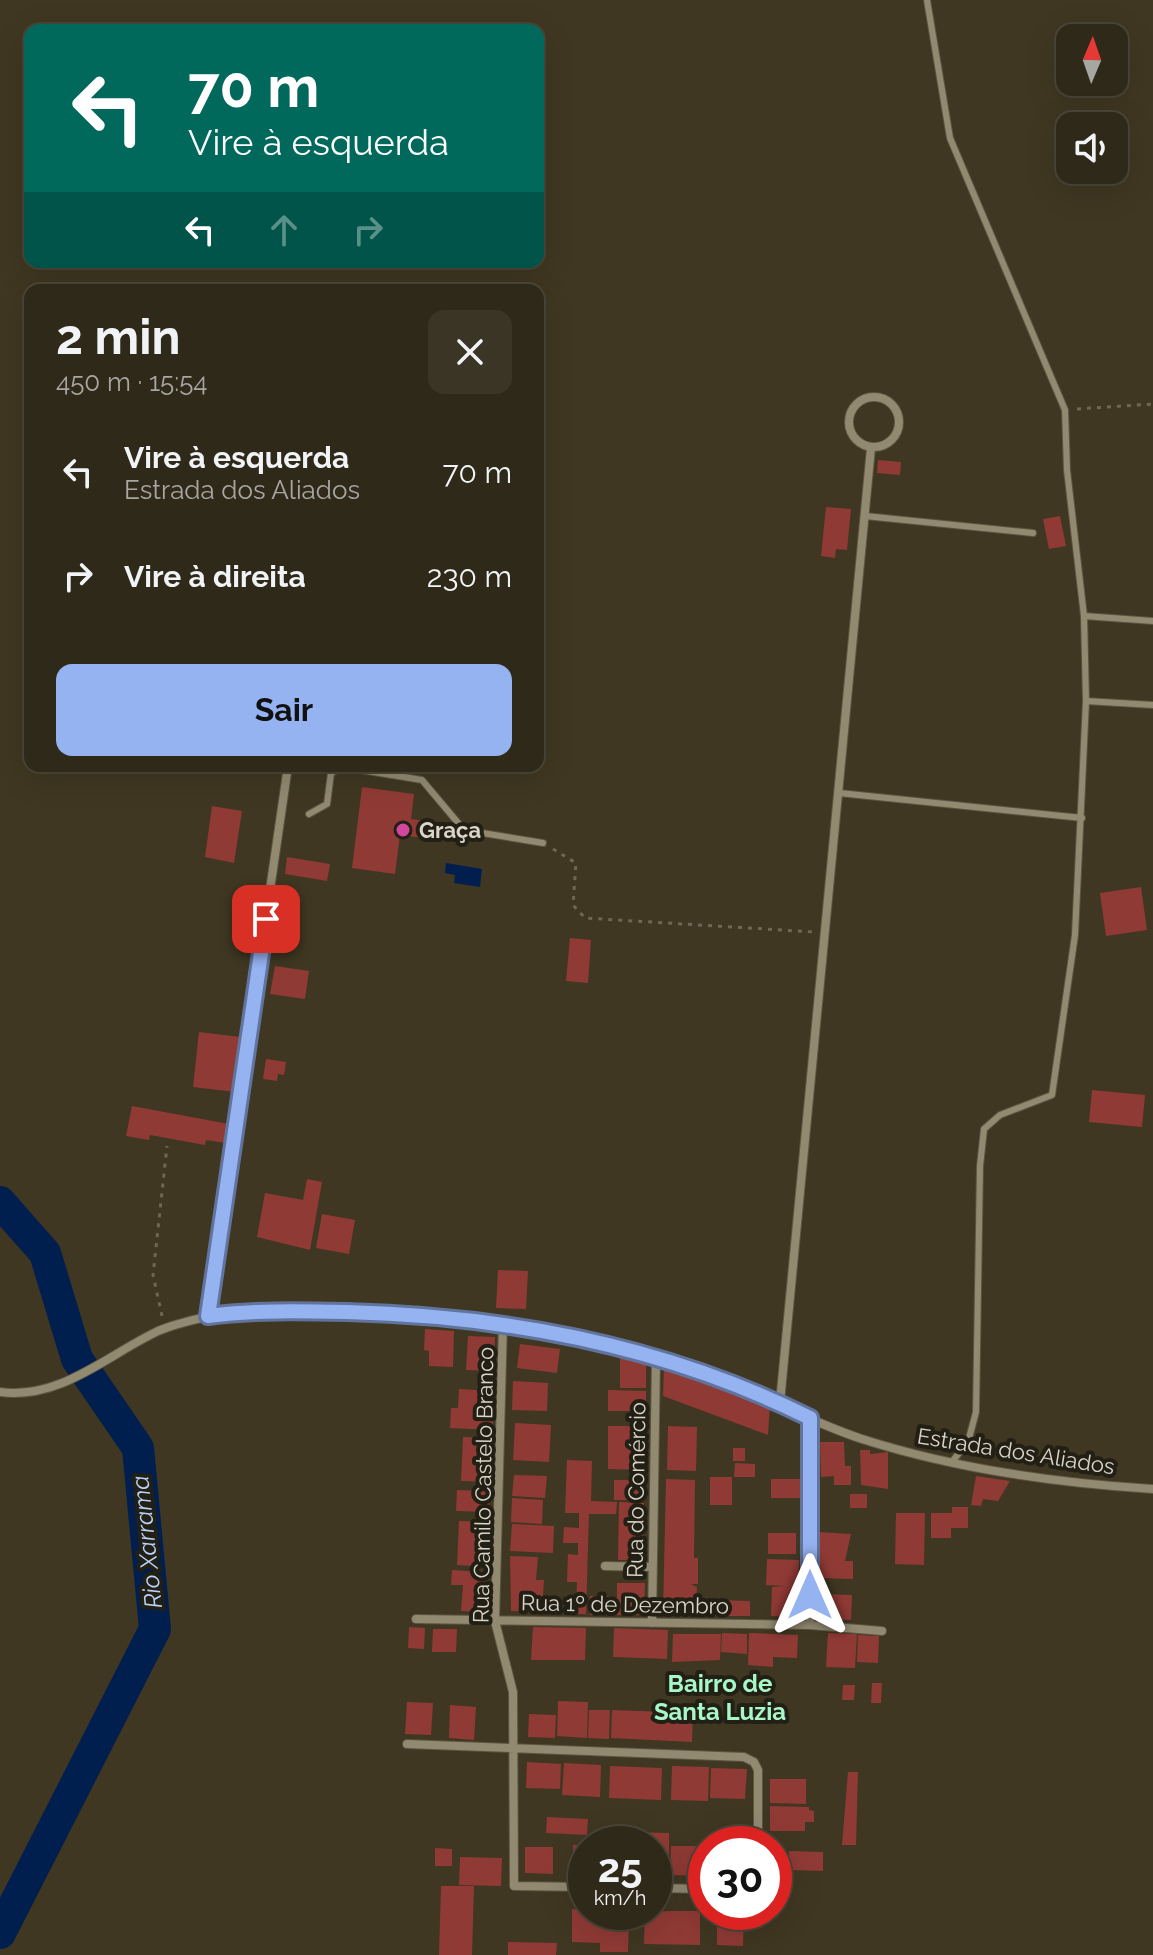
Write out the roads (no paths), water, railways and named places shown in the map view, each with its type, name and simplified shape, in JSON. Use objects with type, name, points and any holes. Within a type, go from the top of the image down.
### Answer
[{"type":"street","points":[[877,397],[897,409],[900,425],[887,444],[871,448],[856,440],[851,433],[850,415],[860,401],[877,397]]},
{"type":"street","points":[[780,1402],[871,448]]},
{"type":"street","points":[[208,1316],[287,772]]},
{"type":"street","name":"Estrada dos Aliados","points":[[0,1392],[17,1394],[68,1382],[165,1329],[208,1316],[248,1310],[387,1313],[503,1323],[656,1358],[780,1402],[858,1437],[951,1463],[1060,1480],[1153,1489]]},
{"type":"street","name":"Rua Camilo Castelo Branco","points":[[503,1323],[495,1621],[513,1692],[514,1886],[568,1887]]},
{"type":"street","name":"Rua do Comércio","points":[[652,1623],[656,1358]]},
{"type":"street","points":[[810,1418],[810,1625]]},
{"type":"street","points":[[605,1566],[652,1567]]},
{"type":"street","name":"Rua 1º de Dezembro","points":[[416,1619],[810,1625],[882,1631]]},
{"type":"street","points":[[407,1744],[744,1757],[754,1762],[758,1770],[758,1826]]},
{"type":"lane","points":[[927,0],[950,138],[1065,410],[1067,470],[1084,616],[1086,701],[1075,935],[1052,1095],[1000,1115],[984,1129],[980,1166],[976,1412],[968,1442],[951,1463]]},
{"type":"lane","points":[[865,516],[1033,533]]},
{"type":"lane","points":[[1084,616],[1153,621]]},
{"type":"lane","points":[[1086,701],[1153,705]]},
{"type":"lane","points":[[309,814],[327,804],[333,772]]},
{"type":"lane","points":[[373,772],[422,780],[464,830],[543,843]]},
{"type":"lane","points":[[839,793],[1082,818]]},
{"type":"water","points":[[446,863],[482,869],[480,887],[454,883],[455,875],[445,873]]},
{"type":"waterway","name":"Rio Xarrama","points":[[0,1202],[45,1253],[77,1359],[138,1448],[155,1629],[0,1933]]},
{"type":"place","name":"Graça","points":[[403,830]]},
{"type":"district","name":"Bairro de Santa Luzia","points":[[720,1698]]}]
